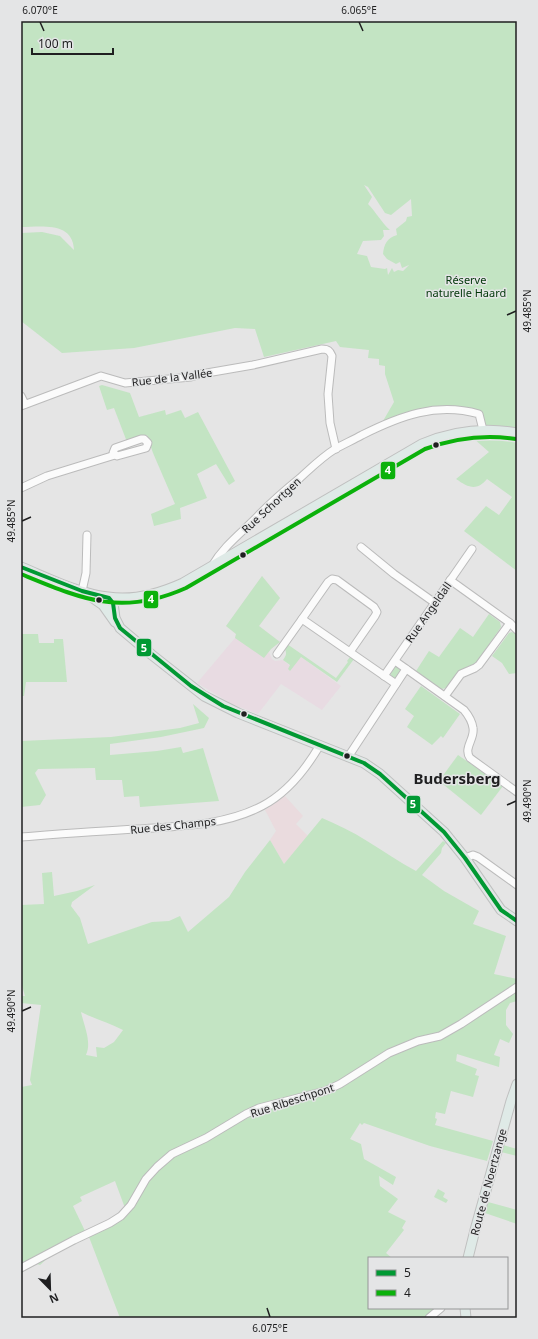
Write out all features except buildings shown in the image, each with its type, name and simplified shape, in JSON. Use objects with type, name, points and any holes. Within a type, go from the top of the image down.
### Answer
[{"type":"main road","points":[[21,567],[82,591],[109,598],[125,598],[162,591],[183,583],[422,444],[464,431],[483,430],[517,433]]},
{"type":"main road","points":[[82,591],[104,606],[120,628],[204,696],[238,713],[364,763],[380,774],[444,832],[465,858],[501,910],[517,921]]},
{"type":"main road","points":[[104,606],[109,598]]},
{"type":"main road","points":[[109,598],[113,603],[115,618],[120,628]]},
{"type":"main road","name":"Route de Noertzange","points":[[468,1257],[508,1109],[517,1084]]},
{"type":"street","name":"Rue de la Vallée","points":[[23,405],[101,376],[125,382],[191,377],[327,349],[332,356],[328,394],[330,423],[336,449]]},
{"type":"street","points":[[21,396],[23,405]]},
{"type":"street","name":"Rue Schortgen","points":[[212,566],[218,554],[268,505],[336,449],[400,418],[433,409],[448,409],[479,414],[483,430]]},
{"type":"street","points":[[21,488],[48,476],[115,455]]},
{"type":"street","points":[[82,591],[86,573],[87,535]]},
{"type":"street","points":[[361,547],[394,574],[435,603]]},
{"type":"street","name":"Rue Angeldall","points":[[384,676],[472,549]]},
{"type":"street","points":[[277,654],[328,582],[332,579],[337,580],[374,607],[377,612],[350,652]]},
{"type":"street","points":[[450,580],[510,623],[517,630]]},
{"type":"street","points":[[302,619],[396,684]]},
{"type":"street","points":[[445,696],[461,674],[479,665],[510,623]]},
{"type":"street","points":[[394,661],[464,710],[471,719],[473,728],[472,739],[466,754],[517,792]]},
{"type":"street","points":[[348,757],[406,669]]},
{"type":"street","name":"Rue des Champs","points":[[21,837],[201,824],[238,816],[262,806],[282,793],[311,761],[320,745]]},
{"type":"street","points":[[465,858],[473,855],[478,857],[517,885]]},
{"type":"street","name":"Rue Ribeschpont","points":[[21,1268],[121,1216],[131,1205],[146,1179],[156,1167],[172,1154],[206,1138],[259,1108],[325,1091],[340,1084],[394,1050],[444,1034],[517,987]]},
{"type":"street","points":[[429,1318],[440,1309]]},
{"type":"shaded area","points":[[262,576],[280,598],[259,626],[280,642],[269,652],[272,659],[275,661],[283,660],[290,666],[301,657],[341,686],[322,710],[281,684],[258,714],[232,704],[197,683],[235,638],[236,634],[226,626]]},
{"type":"shaded area","points":[[285,796],[303,816],[296,824],[308,836],[284,864],[270,840],[276,831],[265,810]]},
{"type":"green space","name":"Réserve naturelle Haard","points":[[21,21],[517,21],[517,571],[464,531],[486,506],[499,515],[512,497],[487,479],[479,486],[472,487],[456,479],[489,452],[473,438],[472,435],[483,434],[478,410],[455,407],[430,408],[406,413],[383,421],[394,402],[385,374],[385,366],[379,365],[379,359],[368,358],[369,350],[340,347],[336,341],[264,357],[255,329],[235,328],[134,348],[62,353],[21,321],[21,233],[42,232],[60,236],[74,250],[72,241],[68,234],[55,228],[21,227]],"holes":[[[364,185],[368,187],[385,213],[391,215],[411,199],[412,216],[407,217],[406,221],[396,229],[397,235],[387,242],[384,247],[383,254],[387,259],[396,264],[400,262],[402,268],[409,265],[403,271],[398,270],[394,272],[392,268],[388,275],[387,268],[371,267],[367,256],[357,254],[363,241],[381,240],[384,236],[383,230],[390,230],[368,204],[372,197]]]},
{"type":"green space","points":[[102,385],[130,393],[139,417],[165,410],[166,415],[181,410],[185,418],[198,412],[235,481],[229,485],[216,464],[197,474],[207,498],[180,508],[181,519],[154,526],[151,514],[175,504],[153,453],[147,435],[127,442],[114,408],[107,410],[99,386]]},
{"type":"green space","points":[[262,576],[280,598],[259,626],[280,642],[271,649],[264,658],[235,638],[236,634],[226,626]]},
{"type":"green space","points":[[489,614],[500,622],[501,627],[477,662],[459,671],[447,687],[441,689],[416,671],[429,651],[439,657],[460,628],[473,637]]},
{"type":"green space","points":[[512,632],[517,635],[517,673],[509,674],[502,663],[492,656],[509,633]]},
{"type":"green space","points":[[21,634],[38,634],[39,643],[54,643],[54,639],[63,639],[67,682],[26,682],[24,696],[21,696]]},
{"type":"green space","points":[[287,644],[336,678],[350,657],[354,659],[337,682],[301,657],[290,671],[288,669],[290,665],[283,660],[286,655],[285,649]]},
{"type":"green space","points":[[394,667],[401,670],[395,679],[390,676]]},
{"type":"green space","points":[[421,686],[460,714],[443,738],[441,736],[432,745],[407,727],[414,716],[405,709]]},
{"type":"green space","points":[[193,704],[209,718],[204,728],[161,737],[110,744],[110,755],[157,751],[181,747],[183,753],[203,748],[219,801],[140,807],[139,796],[124,797],[122,780],[96,780],[95,768],[38,769],[35,773],[46,795],[40,805],[21,807],[21,741],[111,737],[180,728],[199,723]]},
{"type":"green space","points":[[458,755],[503,786],[481,815],[439,781]]},
{"type":"green space","points":[[322,818],[356,835],[416,871],[443,841],[446,843],[442,848],[441,853],[422,875],[444,891],[479,911],[473,924],[506,936],[494,974],[517,979],[517,1001],[510,1003],[506,1010],[506,1025],[513,1034],[509,1043],[500,1039],[494,1055],[500,1057],[499,1067],[457,1054],[456,1061],[477,1069],[475,1075],[479,1076],[473,1097],[451,1091],[445,1114],[436,1112],[435,1118],[437,1119],[435,1125],[493,1141],[487,1161],[430,1146],[364,1123],[362,1125],[360,1123],[350,1139],[361,1144],[364,1159],[396,1177],[393,1185],[379,1176],[380,1186],[398,1199],[388,1212],[406,1221],[402,1228],[404,1230],[386,1253],[391,1257],[368,1257],[368,1309],[436,1309],[425,1318],[120,1318],[89,1237],[50,1256],[40,1265],[37,1264],[21,1273],[21,1087],[32,1085],[30,1080],[41,1005],[21,1003],[21,996],[25,996],[21,982],[21,905],[44,904],[42,873],[52,872],[54,896],[95,885],[72,902],[71,906],[80,918],[88,944],[152,922],[169,921],[180,916],[188,932],[229,897],[245,872],[270,840],[284,864]],"holes":[[[81,1012],[123,1030],[114,1042],[104,1048],[96,1047],[97,1057],[86,1055],[88,1050],[88,1039]],[[115,1181],[125,1208],[111,1219],[85,1231],[73,1206],[82,1201],[80,1197]]]},
{"type":"green space","points":[[503,1145],[517,1149],[517,1156],[501,1152]]},
{"type":"green space","points":[[438,1189],[445,1193],[443,1197],[448,1200],[446,1203],[434,1197]]},
{"type":"green space","points":[[488,1202],[517,1210],[517,1224],[485,1213]]},
{"type":"transit line","name":"4","points":[[21,574],[63,591],[102,601],[121,603],[141,602],[163,597],[186,588],[425,449],[447,442],[470,438],[492,437],[516,439]]},
{"type":"transit line","name":"5","points":[[21,567],[82,591],[109,598],[113,603],[115,618],[120,628],[191,686],[223,706],[364,763],[380,774],[444,832],[465,858],[501,910],[517,921]]},
{"type":"district","name":"Budersberg","points":[[457,778]]}]
